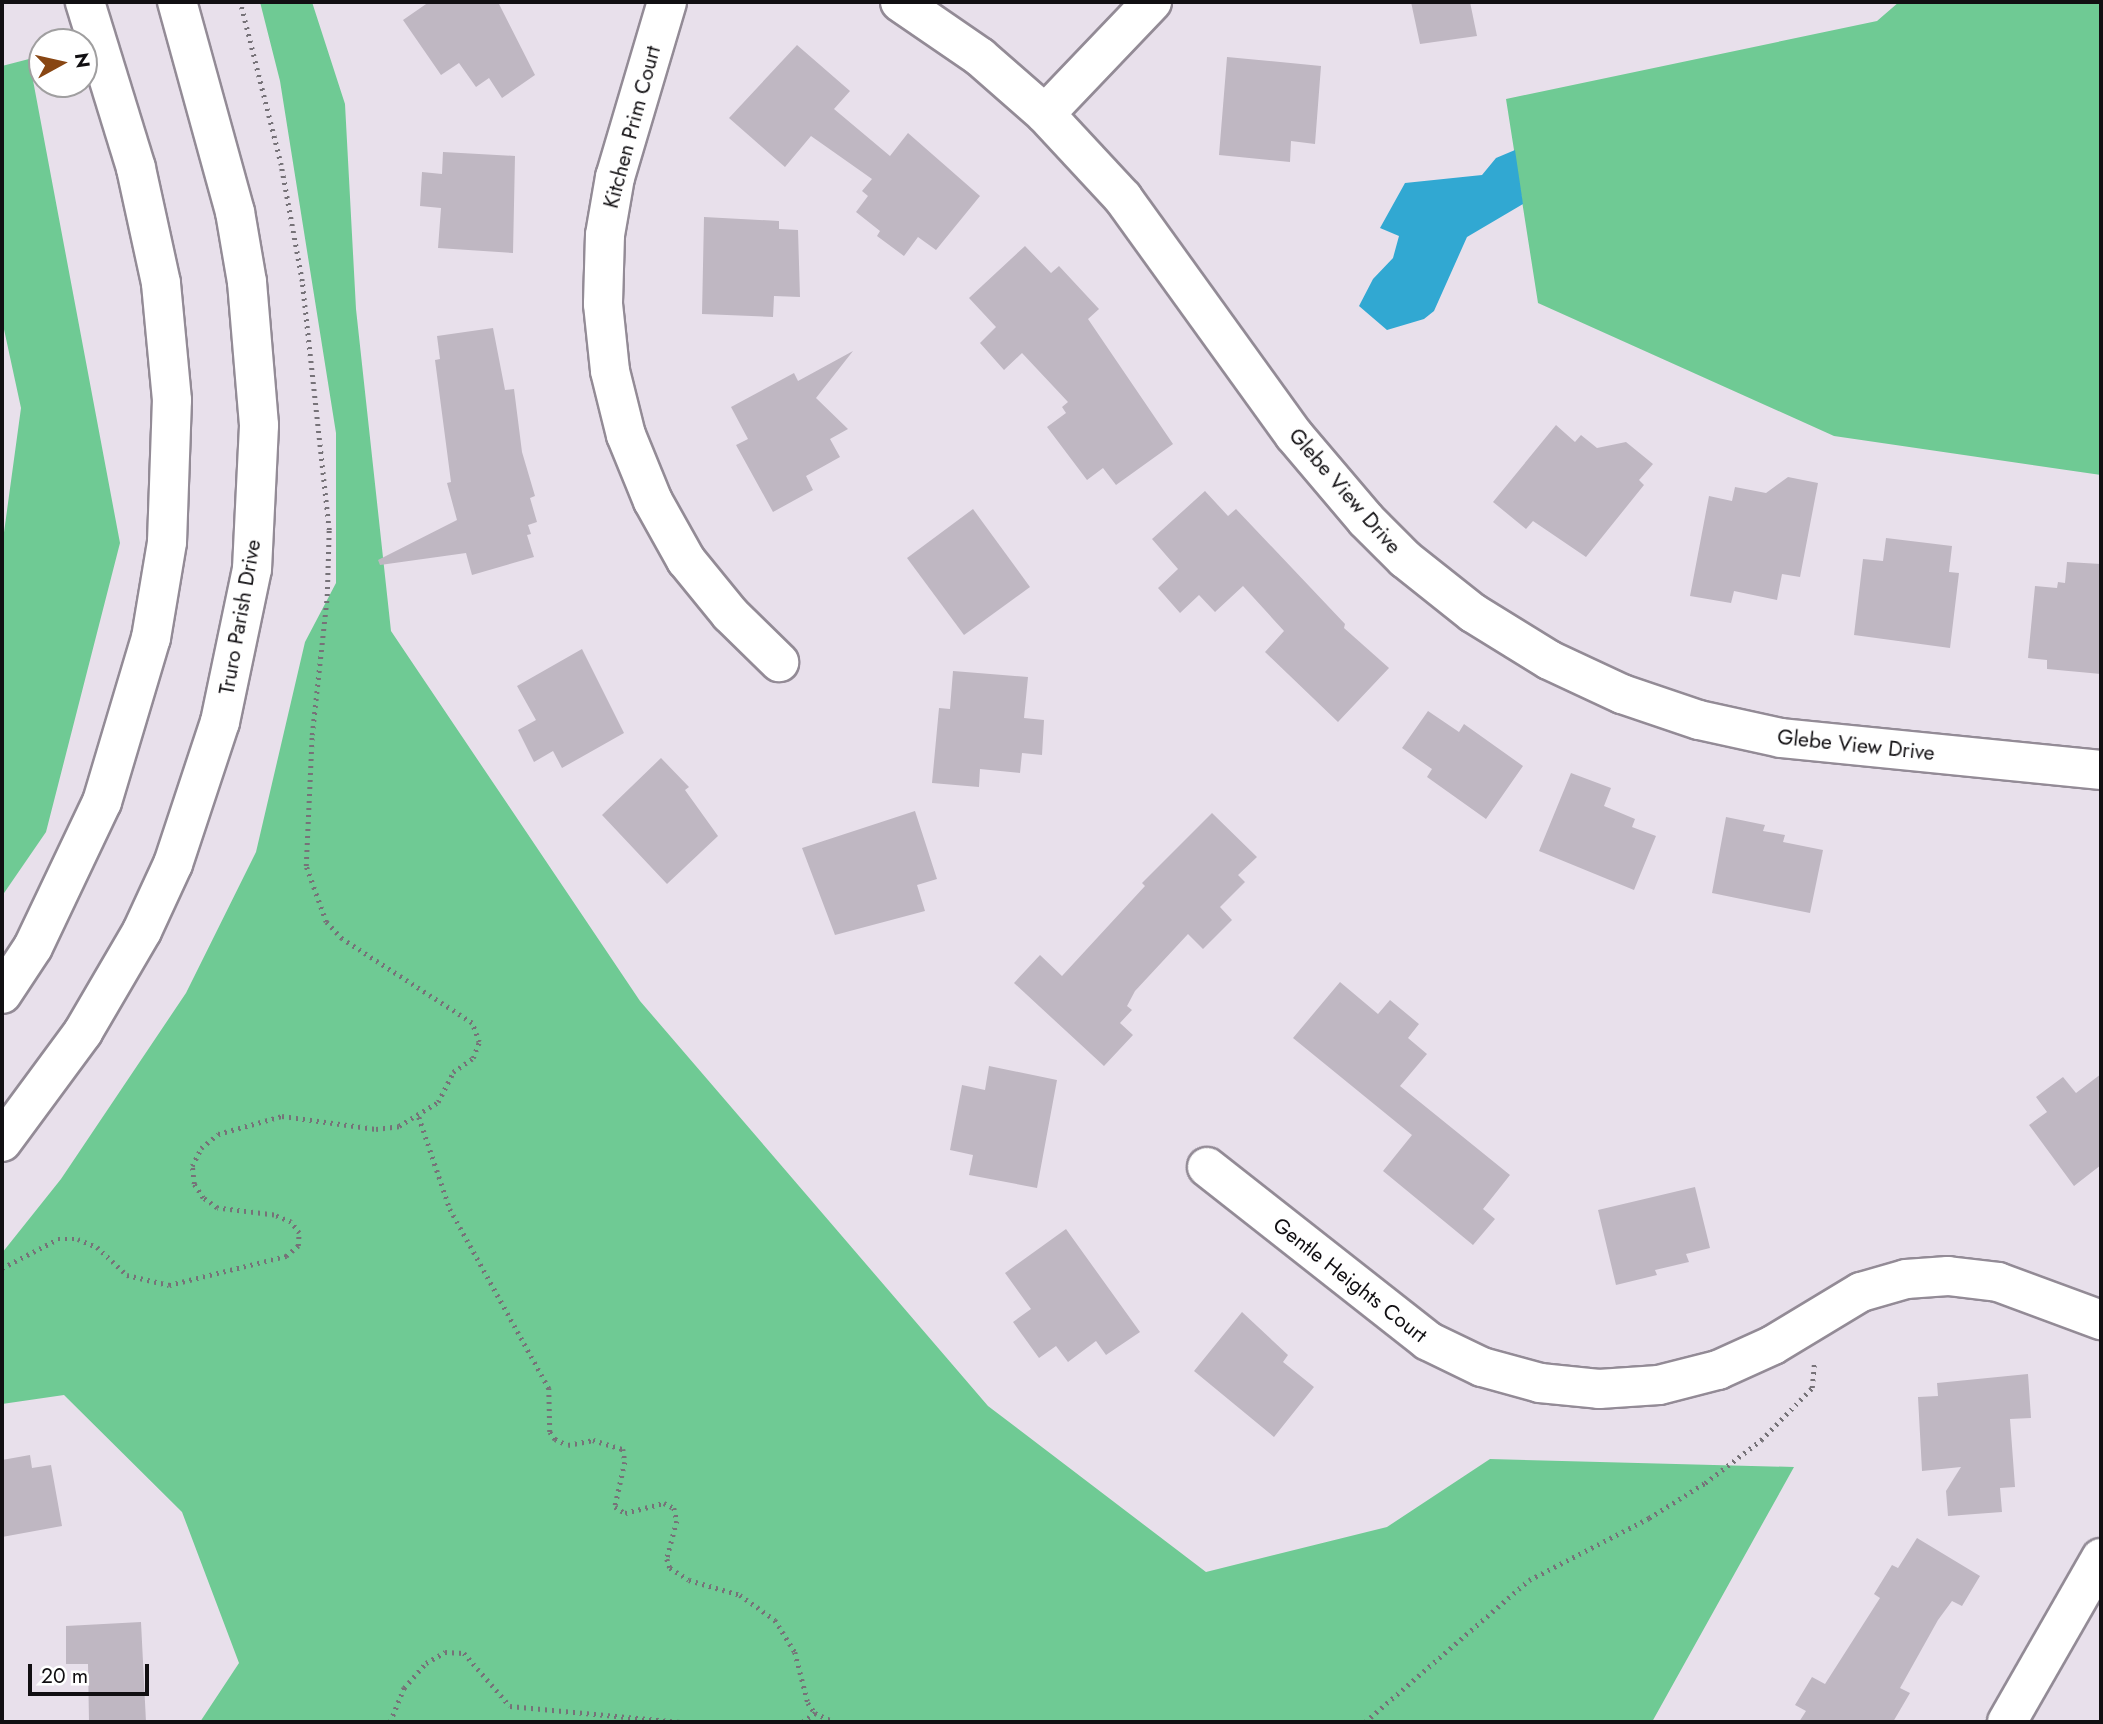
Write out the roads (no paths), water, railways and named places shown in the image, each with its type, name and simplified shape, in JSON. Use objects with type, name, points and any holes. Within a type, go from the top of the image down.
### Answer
[{"type":"street","points":[[2,994],[33,947],[102,802],[151,638],[167,542],[172,400],[161,283],[136,168],[85,2]]},
{"type":"street","name":"Truro Parish Drive","points":[[2,1142],[83,1032],[142,931],[173,864],[220,722],[252,569],[259,425],[247,282],[235,212],[177,2]]},
{"type":"street","name":"Kitchen Prim Court","points":[[667,2],[615,177],[605,235],[603,304],[610,371],[626,435],[653,501],[686,560],[730,614],[779,662]]},
{"type":"street","name":"Glebe View Drive","points":[[900,2],[980,57],[1045,114],[1123,198],[1294,435],[1366,520],[1405,559],[1473,613],[1549,660],[1622,694],[1699,720],[1781,738],[2101,770]]},
{"type":"street","points":[[1045,114],[1152,2]]},
{"type":"street","name":"Gentle Heights Court","points":[[1207,1167],[1385,1312],[1428,1342],[1482,1367],[1540,1384],[1600,1389],[1660,1385],[1718,1370],[1793,1332],[1861,1292],[1906,1279],[1948,1276],[1998,1282],[2101,1320]]},
{"type":"street","points":[[2007,1722],[2101,1558]]},
{"type":"water","points":[[1515,150],[1523,204],[1467,237],[1434,311],[1424,319],[1387,330],[1359,306],[1373,279],[1393,258],[1399,236],[1380,228],[1405,183],[1482,175],[1496,158]]}]
